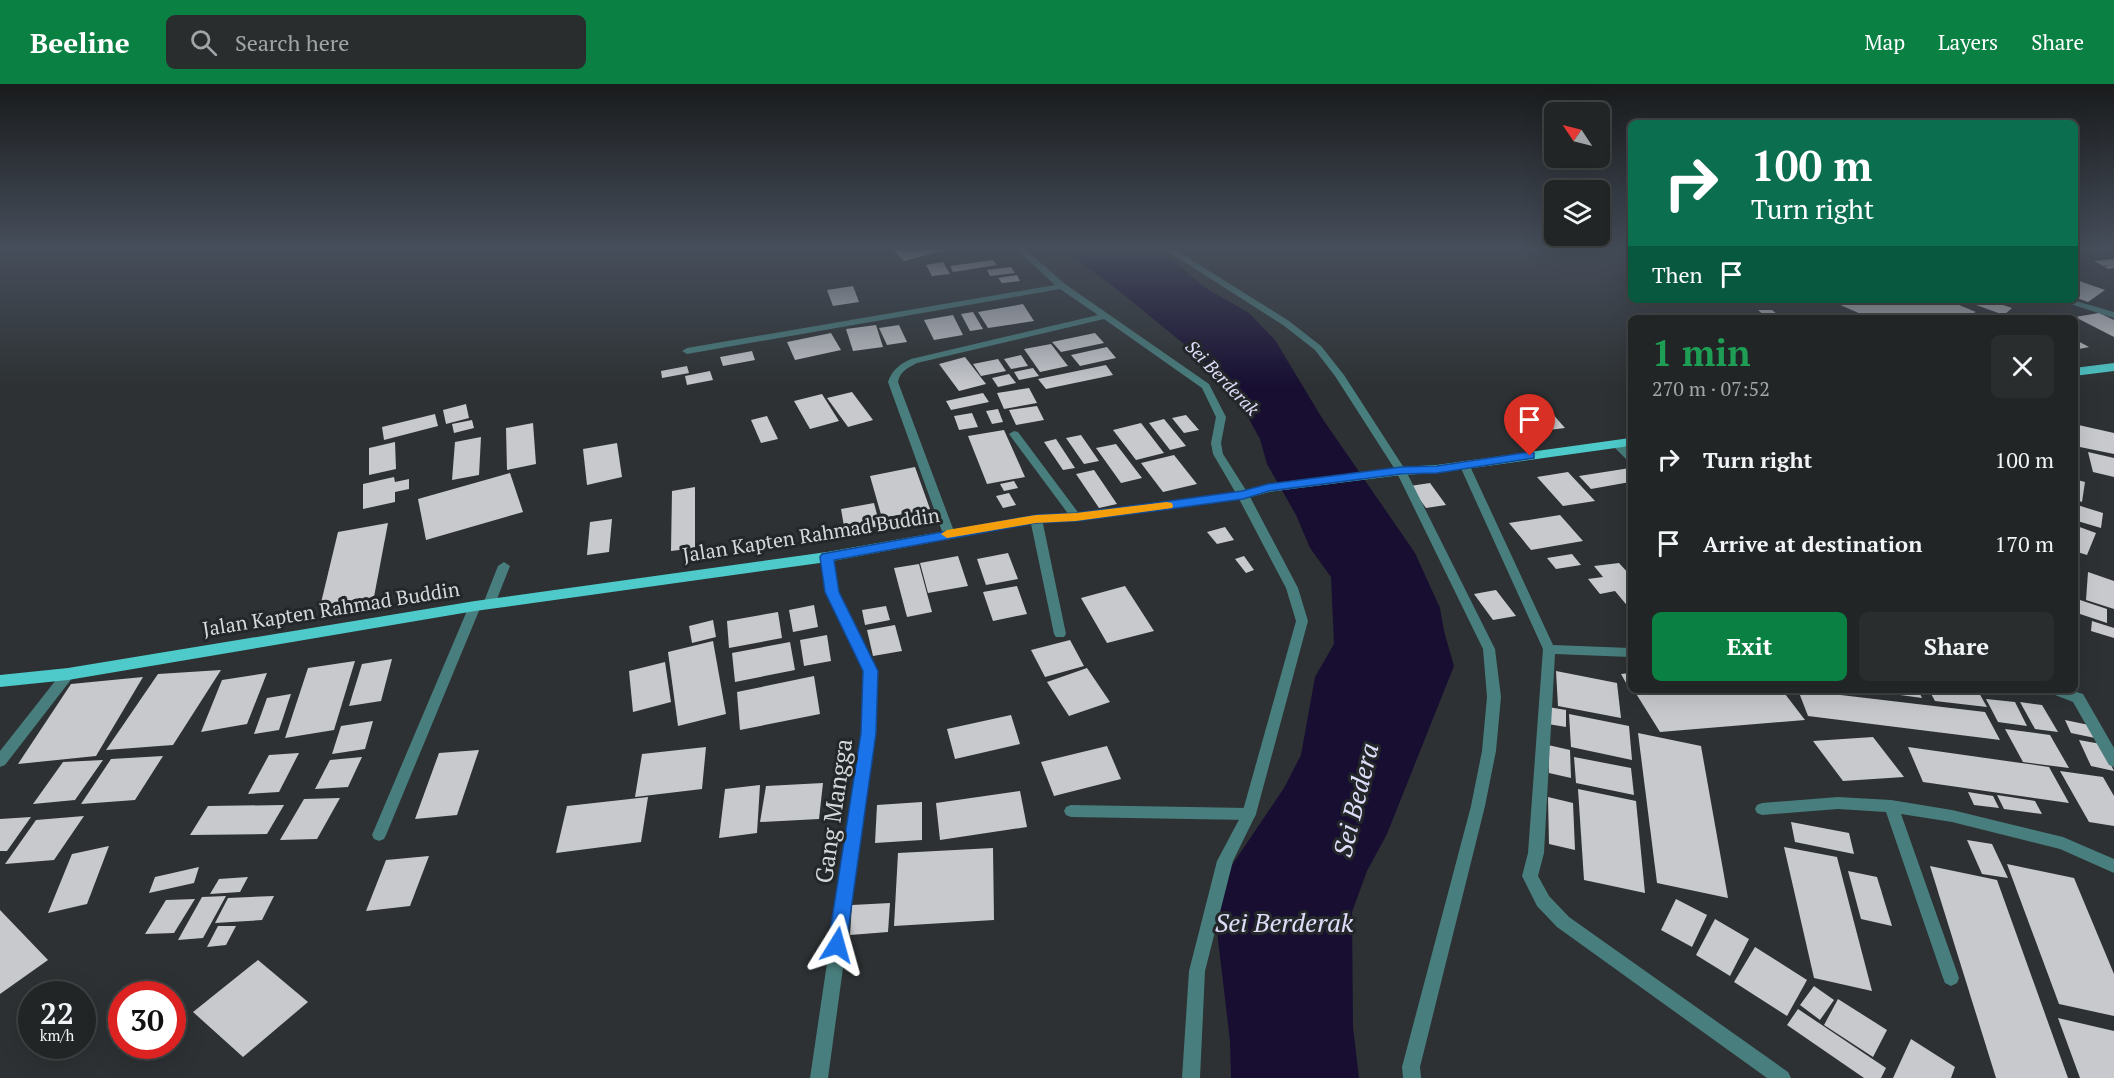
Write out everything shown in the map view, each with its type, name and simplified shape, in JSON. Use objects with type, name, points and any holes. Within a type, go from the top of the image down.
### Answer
[{"type":"main road","points":[[2078,372],[2114,367]]},
{"type":"main road","name":"Jalan Kapten Rahmad Buddin","points":[[0,681],[68,674],[482,605],[827,557],[1036,519],[1076,517],[1243,495],[1268,488],[1401,471],[1437,469],[1624,443]]},
{"type":"street","points":[[687,351],[1008,295]]},
{"type":"street","points":[[1076,295],[1206,386],[1221,417],[1216,443],[1218,454],[1243,495],[1292,588],[1302,621],[1249,814],[1225,861],[1197,971],[1191,1078]]},
{"type":"street","points":[[1242,295],[1286,323],[1318,348],[1339,375],[1401,471],[1489,649],[1494,697],[1489,751],[1478,806],[1411,1067],[1412,1078]]},
{"type":"street","points":[[2072,303],[2114,315]]},
{"type":"street","points":[[949,534],[893,382],[894,375],[903,366],[914,361],[1107,316]]},
{"type":"street","points":[[1014,434],[1076,517]]},
{"type":"street","points":[[1464,464],[1549,649],[1536,853],[1530,876],[1543,901],[1563,922],[1782,1078]]},
{"type":"street","points":[[1036,519],[1060,634]]},
{"type":"street","name":"Gang Mangga","points":[[819,1078],[868,733],[870,671],[832,592],[827,557]]},
{"type":"street","points":[[379,835],[482,605],[504,566]]},
{"type":"street","points":[[1549,649],[1628,652]]},
{"type":"street","points":[[0,760],[68,674]]},
{"type":"street","points":[[2064,693],[2078,698],[2114,761]]},
{"type":"street","points":[[1762,809],[1838,803],[1891,806],[1952,816],[2063,843],[2114,866]]},
{"type":"street","points":[[1891,806],[1951,978]]},
{"type":"street","points":[[1071,811],[1249,814]]},
{"type":"water","name":"Sei Berderak","points":[[1124,295],[1219,295],[1249,313],[1275,340],[1322,418],[1415,553],[1440,608],[1454,666],[1387,834],[1367,871],[1352,912],[1353,1027],[1359,1078],[1231,1078],[1230,1041],[1215,914],[1228,871],[1284,788],[1301,755],[1315,677],[1334,644],[1331,577],[1310,548],[1296,515],[1267,464],[1260,439],[1233,393],[1189,348]]},
{"type":"building","points":[[829,295],[857,295],[859,302],[833,306]]},
{"type":"building","points":[[2078,295],[2097,295],[2088,302],[2078,298]]},
{"type":"building","points":[[1836,303],[1954,303],[1976,312],[1970,315],[1863,315]]},
{"type":"building","points":[[1970,303],[1997,303],[2012,308],[2004,315]]},
{"type":"building","points":[[1023,304],[1034,321],[988,328],[978,312]]},
{"type":"building","points":[[1758,310],[1772,310],[1778,315],[1764,315]]},
{"type":"building","points":[[973,312],[983,329],[970,331],[961,314]]},
{"type":"building","points":[[2099,313],[2114,320],[2114,337],[2078,319],[2078,316]]},
{"type":"building","points":[[953,315],[963,335],[934,340],[924,320]]},
{"type":"building","points":[[876,325],[883,347],[853,351],[846,329]]},
{"type":"building","points":[[899,325],[907,342],[887,345],[879,328]]},
{"type":"building","points":[[831,333],[841,350],[795,360],[787,342]]},
{"type":"building","points":[[1095,333],[1104,343],[1061,352],[1052,342]]},
{"type":"building","points":[[2078,341],[2089,347],[2078,349]]},
{"type":"building","points":[[1051,344],[1068,366],[1040,372],[1024,349]]},
{"type":"building","points":[[1107,347],[1116,358],[1080,366],[1071,355]]},
{"type":"building","points":[[752,351],[755,360],[723,366],[720,357]]},
{"type":"building","points":[[1021,355],[1028,366],[1011,369],[1004,359]]},
{"type":"building","points":[[965,357],[986,384],[959,391],[939,364]]},
{"type":"building","points":[[998,359],[1006,371],[981,376],[973,364]]},
{"type":"building","points":[[1106,365],[1113,375],[1046,389],[1038,379]]},
{"type":"building","points":[[687,366],[689,373],[662,378],[661,371]]},
{"type":"building","points":[[1033,368],[1039,376],[1019,380],[1014,372]]},
{"type":"building","points":[[710,371],[713,380],[687,385],[685,376]]},
{"type":"building","points":[[1009,374],[1016,383],[998,387],[992,378]]},
{"type":"building","points":[[1029,388],[1037,403],[1004,409],[997,393]]},
{"type":"building","points":[[852,392],[873,420],[848,427],[827,398]]},
{"type":"building","points":[[983,393],[989,402],[951,410],[946,401]]},
{"type":"building","points":[[822,394],[839,421],[810,429],[794,401]]},
{"type":"building","points":[[466,404],[469,418],[446,424],[443,410]]},
{"type":"building","points":[[1037,406],[1044,420],[1016,425],[1009,410]]},
{"type":"building","points":[[998,409],[1003,422],[992,424],[986,411]]},
{"type":"building","points":[[1551,412],[1565,428],[1524,433],[1511,417]]},
{"type":"building","points":[[972,413],[978,427],[959,430],[954,416]]},
{"type":"building","points":[[435,414],[438,426],[384,440],[382,427]]},
{"type":"building","points":[[1186,415],[1199,430],[1184,433],[1172,418]]},
{"type":"building","points":[[767,416],[778,439],[761,443],[751,420]]},
{"type":"building","points":[[1164,419],[1186,446],[1170,450],[1149,423]]},
{"type":"building","points":[[472,420],[474,428],[454,433],[452,424]]},
{"type":"building","points":[[533,423],[536,464],[507,470],[506,428]]},
{"type":"building","points":[[1141,423],[1164,453],[1136,460],[1113,430]]},
{"type":"building","points":[[2078,425],[2114,433],[2114,454],[2078,447]]},
{"type":"building","points":[[1004,430],[1025,477],[987,484],[968,436]]},
{"type":"building","points":[[1081,435],[1099,461],[1084,464],[1066,438]]},
{"type":"building","points":[[481,437],[479,475],[452,480],[455,442]]},
{"type":"building","points":[[1056,439],[1075,468],[1063,470],[1044,442]]},
{"type":"building","points":[[395,442],[396,469],[369,475],[369,448]]},
{"type":"building","points":[[617,443],[622,477],[587,485],[583,449]]},
{"type":"building","points":[[1116,444],[1142,478],[1121,483],[1096,448]]},
{"type":"building","points":[[2088,452],[2114,458],[2114,477],[2093,472]]},
{"type":"building","points":[[1174,455],[1197,484],[1163,492],[1141,463]]},
{"type":"building","points":[[915,467],[930,509],[882,518],[870,476]]},
{"type":"building","points":[[1628,468],[1628,482],[1591,489],[1579,476]]},
{"type":"building","points":[[1094,470],[1117,504],[1099,508],[1076,474]]},
{"type":"building","points":[[1568,472],[1595,501],[1563,506],[1537,477]]},
{"type":"building","points":[[510,473],[523,512],[426,540],[418,499]]},
{"type":"building","points":[[394,477],[395,482],[409,479],[409,489],[395,492],[395,502],[363,509],[363,484]]},
{"type":"building","points":[[2078,480],[2085,482],[2082,502],[2078,500]]},
{"type":"building","points":[[1014,481],[1018,488],[1004,491],[1000,484]]},
{"type":"building","points":[[1430,483],[1446,505],[1426,508],[1410,486]]},
{"type":"building","points":[[695,487],[695,548],[671,551],[672,491]]},
{"type":"building","points":[[1009,493],[1016,505],[1003,508],[996,496]]},
{"type":"building","points":[[874,503],[880,526],[845,532],[841,509]]},
{"type":"building","points":[[2078,505],[2103,513],[2101,528],[2078,521]]},
{"type":"building","points":[[1560,515],[1583,541],[1531,550],[1509,523]]},
{"type":"building","points":[[612,519],[609,552],[587,555],[590,522]]},
{"type":"building","points":[[388,523],[374,597],[320,607],[338,532]]},
{"type":"building","points":[[2078,526],[2096,533],[2087,555],[2078,552]]},
{"type":"building","points":[[1225,527],[1234,540],[1217,544],[1207,532]]},
{"type":"building","points":[[1008,553],[1018,579],[986,585],[977,559]]},
{"type":"building","points":[[1572,554],[1581,565],[1556,569],[1547,558]]},
{"type":"building","points":[[958,556],[968,586],[928,593],[920,563]]},
{"type":"building","points":[[1244,556],[1254,570],[1246,573],[1235,559]]},
{"type":"building","points":[[1619,563],[1628,573],[1628,607],[1615,591],[1600,594],[1588,579],[1603,577],[1594,566]]},
{"type":"building","points":[[919,564],[932,612],[907,617],[894,568]]},
{"type":"building","points":[[2088,572],[2114,581],[2114,609],[2086,600]]},
{"type":"building","points":[[1017,586],[1027,614],[993,621],[983,592]]},
{"type":"building","points":[[1125,586],[1154,631],[1107,643],[1081,598]]},
{"type":"building","points":[[1496,590],[1516,616],[1493,620],[1474,594]]},
{"type":"building","points":[[2078,599],[2107,609],[2107,623],[2078,613]]},
{"type":"building","points":[[814,605],[818,627],[793,632],[789,610]]},
{"type":"building","points":[[886,606],[890,620],[865,625],[862,610]]},
{"type":"building","points":[[778,612],[782,638],[729,648],[727,621]]},
{"type":"building","points":[[713,620],[716,637],[692,643],[689,626]]},
{"type":"building","points":[[2092,621],[2114,628],[2114,638],[2091,631]]},
{"type":"building","points":[[895,625],[902,651],[873,656],[867,630]]},
{"type":"building","points":[[827,635],[831,661],[804,666],[800,640]]},
{"type":"building","points":[[1070,640],[1084,666],[1045,677],[1031,650]]},
{"type":"building","points":[[713,641],[726,714],[678,726],[668,652]]},
{"type":"building","points":[[790,642],[795,670],[735,682],[732,653]]},
{"type":"building","points":[[392,659],[381,701],[349,706],[362,664]]},
{"type":"building","points":[[355,661],[334,730],[285,738],[308,668]]},
{"type":"building","points":[[665,662],[671,702],[633,712],[629,671]]},
{"type":"building","points":[[1087,668],[1110,702],[1069,716],[1047,682]]},
{"type":"building","points":[[221,670],[173,745],[106,750],[158,674]]},
{"type":"building","points":[[1556,671],[1617,683],[1621,718],[1558,706]]},
{"type":"building","points":[[267,673],[247,724],[201,732],[222,680]]},
{"type":"building","points":[[1628,673],[1628,686],[1621,674]]},
{"type":"building","points":[[814,676],[820,714],[740,730],[737,692]]},
{"type":"building","points":[[143,677],[96,756],[18,764],[71,684]]},
{"type":"building","points":[[1636,693],[1784,693],[1805,720],[1660,732]]},
{"type":"building","points":[[1799,693],[1824,693],[1985,712],[2000,740],[1808,716]]},
{"type":"building","points":[[1886,693],[1920,693],[1922,698]]},
{"type":"building","points":[[1931,693],[1979,693],[1987,707],[1935,701]]},
{"type":"building","points":[[291,694],[279,730],[254,734],[267,698]]},
{"type":"building","points":[[1986,699],[2015,702],[2027,726],[1998,722]]},
{"type":"building","points":[[2020,702],[2042,705],[2058,732],[2035,729]]},
{"type":"building","points":[[1548,707],[1566,710],[1566,727],[1548,724]]},
{"type":"building","points":[[1569,714],[1629,726],[1632,760],[1571,747]]},
{"type":"building","points":[[1011,715],[1020,744],[955,759],[947,729]]},
{"type":"building","points":[[2065,720],[2089,725],[2095,738],[2071,733]]},
{"type":"building","points":[[373,721],[365,749],[332,754],[341,726]]},
{"type":"building","points":[[2005,729],[2050,735],[2069,768],[2023,762]]},
{"type":"building","points":[[1638,733],[1701,746],[1728,898],[1657,883]]},
{"type":"building","points":[[1873,737],[1904,777],[1843,781],[1813,741]]},
{"type":"building","points":[[2079,740],[2101,744],[2114,771],[2091,766]]},
{"type":"building","points":[[1548,745],[1570,750],[1571,778],[1549,773]]},
{"type":"building","points":[[1107,746],[1121,779],[1054,796],[1041,762]]},
{"type":"building","points":[[706,747],[702,789],[635,797],[642,754]]},
{"type":"building","points":[[1908,747],[2049,767],[2069,803],[1923,782]]},
{"type":"building","points":[[479,750],[457,815],[415,819],[439,753]]},
{"type":"building","points":[[299,753],[279,792],[248,794],[269,755]]},
{"type":"building","points":[[163,756],[135,800],[81,804],[111,759]]},
{"type":"building","points":[[362,757],[348,787],[315,789],[330,760]]},
{"type":"building","points":[[1574,757],[1631,768],[1634,795],[1576,783]]},
{"type":"building","points":[[103,760],[75,800],[33,804],[63,762]]},
{"type":"building","points":[[2060,771],[2103,777],[2114,796],[2114,826],[2089,822]]},
{"type":"building","points":[[823,783],[819,819],[760,822],[766,786]]},
{"type":"building","points":[[760,785],[757,833],[719,838],[725,789]]},
{"type":"building","points":[[1578,789],[1636,801],[1645,893],[1584,880]]},
{"type":"building","points":[[1020,791],[1027,827],[940,840],[936,803]]},
{"type":"building","points":[[1968,792],[1993,796],[1999,808],[1974,805]]},
{"type":"building","points":[[1997,795],[2035,801],[2042,814],[2004,809]]},
{"type":"building","points":[[648,797],[641,842],[556,853],[567,806]]},
{"type":"building","points":[[1548,797],[1573,803],[1575,850],[1549,844]]},
{"type":"building","points":[[340,798],[317,839],[280,840],[304,799]]},
{"type":"building","points":[[922,802],[922,840],[875,843],[877,805]]},
{"type":"building","points":[[284,805],[267,834],[190,835],[208,806]]},
{"type":"building","points":[[84,816],[54,860],[5,864],[36,820]]},
{"type":"building","points":[[31,817],[7,851],[0,851],[0,819]]},
{"type":"building","points":[[1791,822],[1849,833],[1854,854],[1795,842]]},
{"type":"building","points":[[1967,840],[1992,844],[2008,878],[1982,874]]},
{"type":"building","points":[[109,846],[87,904],[48,913],[72,854]]},
{"type":"building","points":[[1784,847],[1837,857],[1872,991],[1814,978]]},
{"type":"building","points":[[993,848],[994,920],[894,926],[898,853]]},
{"type":"building","points":[[429,856],[410,906],[366,911],[386,860]]},
{"type":"building","points":[[2007,864],[2074,878],[2114,974],[2114,1016],[2059,1004]]},
{"type":"building","points":[[1930,866],[1997,880],[2068,1078],[1996,1078]]},
{"type":"building","points":[[199,867],[194,883],[149,893],[155,877]]},
{"type":"building","points":[[1848,871],[1877,877],[1892,926],[1861,919]]},
{"type":"building","points":[[248,877],[240,892],[210,894],[219,879]]},
{"type":"building","points":[[226,896],[203,938],[178,940],[202,897]]},
{"type":"building","points":[[274,896],[262,920],[215,923],[228,898]]},
{"type":"building","points":[[195,899],[174,933],[145,934],[166,900]]},
{"type":"building","points":[[1676,899],[1707,915],[1692,947],[1661,930]]},
{"type":"building","points":[[890,903],[888,932],[850,935],[852,905]]},
{"type":"building","points":[[0,910],[48,960],[0,994]]},
{"type":"building","points":[[1715,919],[1749,939],[1730,976],[1696,955]]},
{"type":"building","points":[[218,926],[236,926],[226,945],[207,947]]},
{"type":"building","points":[[1755,947],[1807,980],[1787,1016],[1734,982]]},
{"type":"building","points":[[258,960],[308,1002],[243,1057],[193,1012]]},
{"type":"building","points":[[1814,986],[1834,1000],[1820,1020],[1800,1005]]},
{"type":"building","points":[[1838,999],[1887,1030],[1873,1057],[1824,1025]]},
{"type":"building","points":[[1798,1009],[1886,1068],[1881,1078],[1864,1078],[1787,1025]]},
{"type":"building","points":[[2058,1018],[2114,1031],[2114,1078],[2080,1078]]},
{"type":"building","points":[[1911,1039],[1955,1067],[1951,1078],[1893,1078]]},
{"type":"slow traffic","points":[[947,534],[1036,519],[1076,517],[1167,506]]},
{"type":"route","points":[[837,945],[868,733],[870,671],[832,592],[827,557],[1036,519],[1076,517],[1243,495],[1268,488],[1530,456]]},
{"type":"water label","name":"Sei Bedera","points":[[1356,800]]}]
